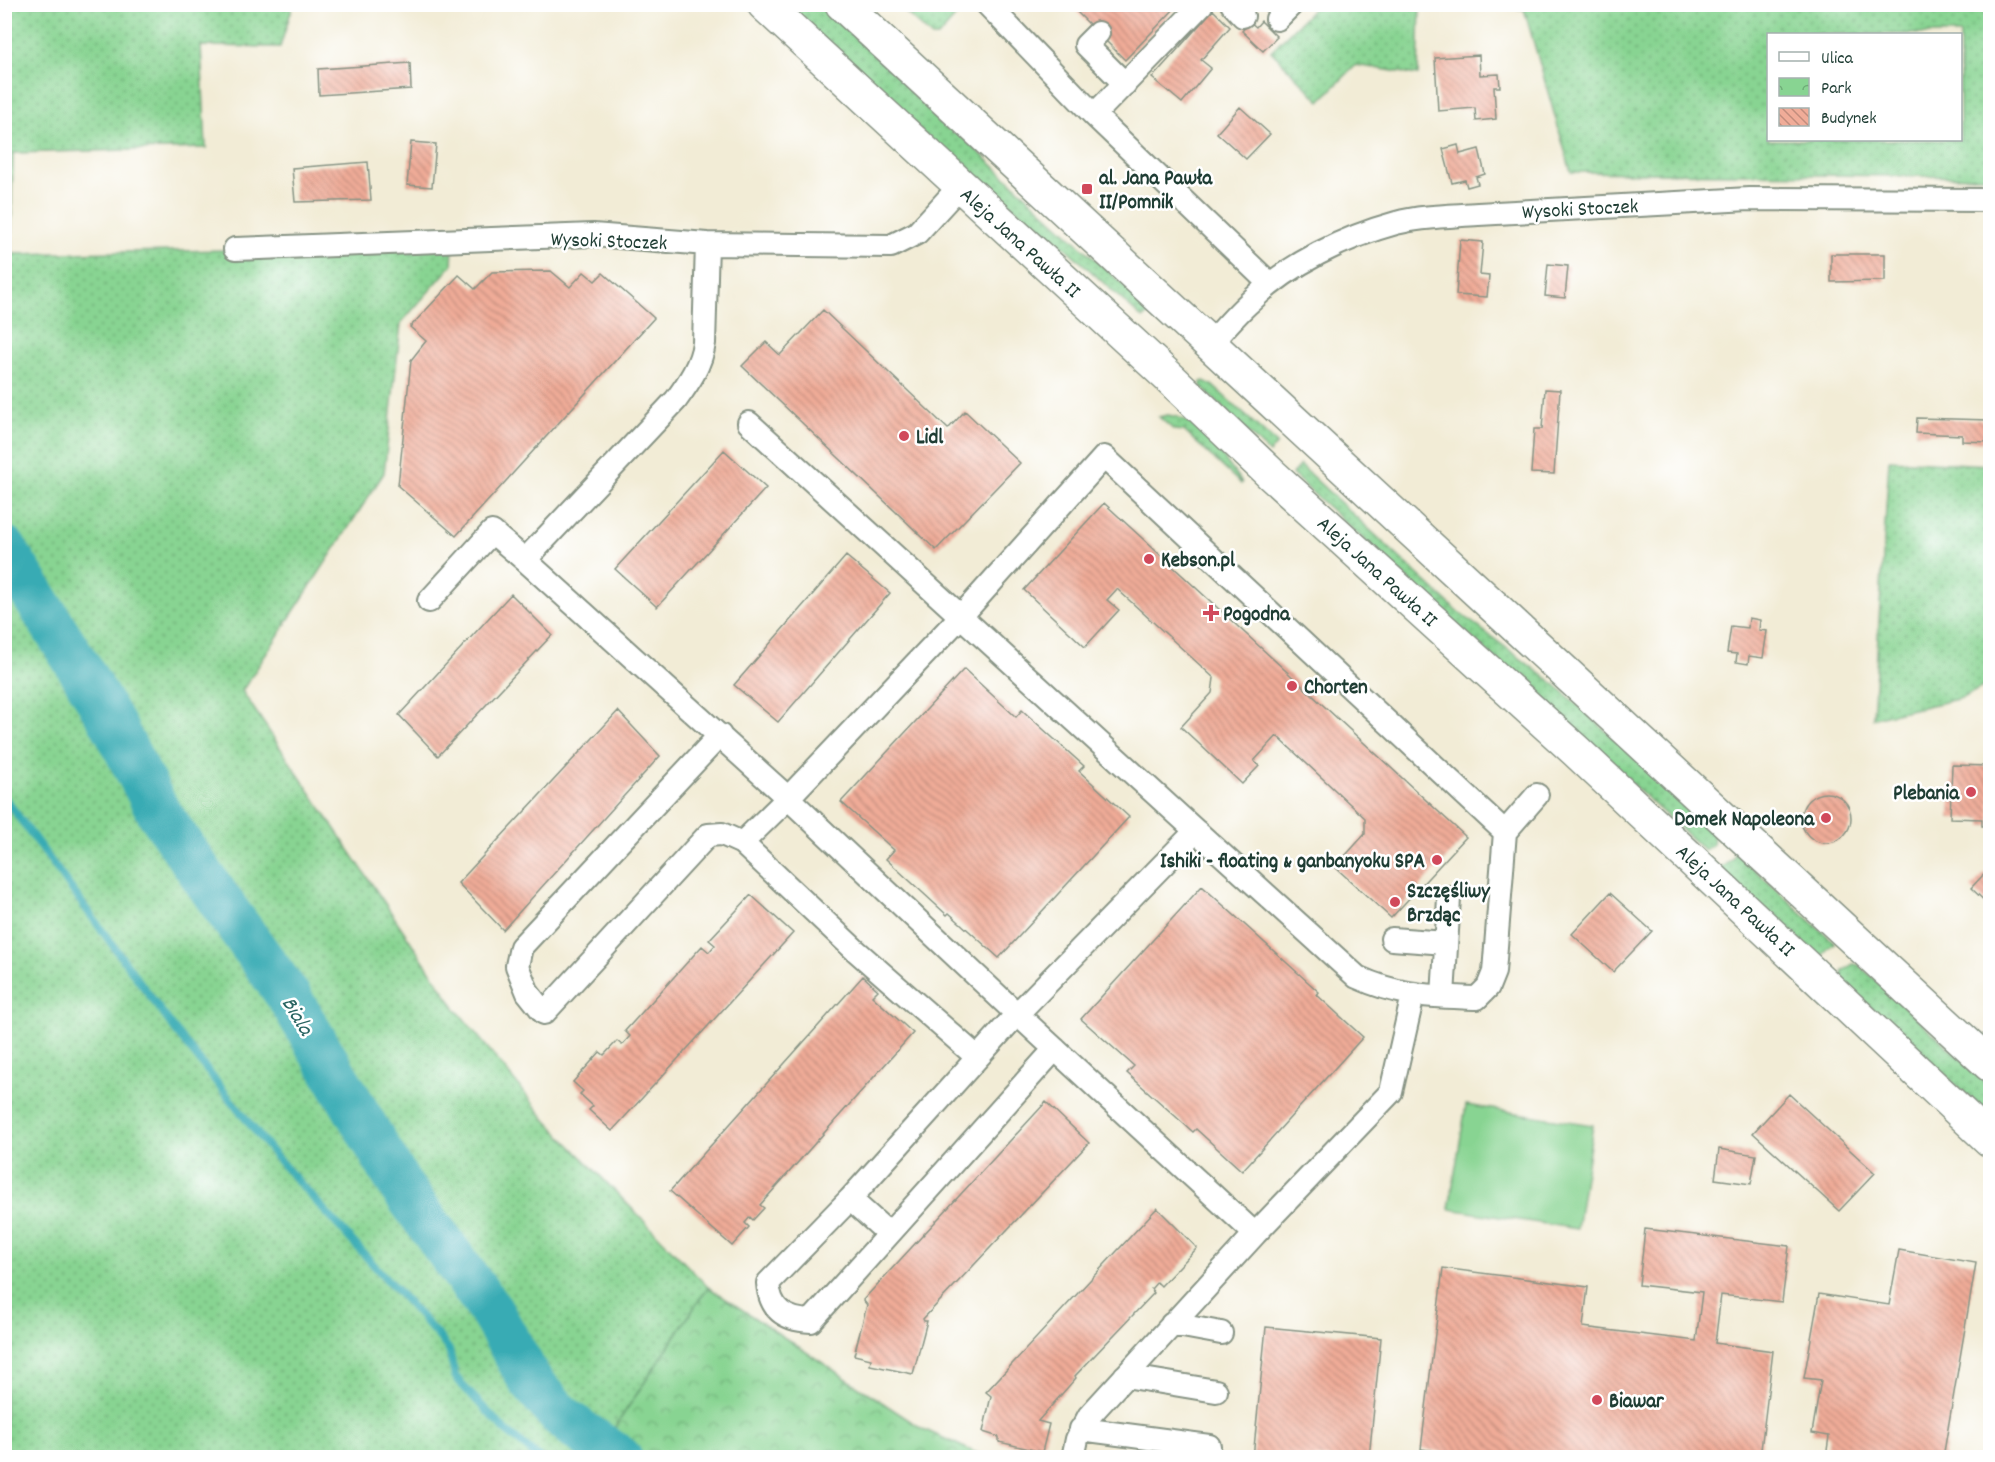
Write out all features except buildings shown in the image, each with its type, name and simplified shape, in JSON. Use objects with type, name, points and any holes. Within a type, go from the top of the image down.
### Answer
[{"type":"main road","name":"Aleja Jana Pawła II","points":[[764,4],[1272,475],[1576,751],[1990,1140]]},
{"type":"main road","points":[[842,4],[1990,1065]]},
{"type":"main road","points":[[1172,380],[1210,344]]},
{"type":"main road","points":[[1272,475],[1308,437]]},
{"type":"street","points":[[987,4],[1094,115],[1270,284]]},
{"type":"street","points":[[1094,115],[1202,4]]},
{"type":"street","points":[[1098,33],[1086,45],[1125,84]]},
{"type":"street","name":"Wysoki Stoczek","points":[[235,249],[593,235],[707,244],[891,246],[917,233],[960,186]]},
{"type":"street","name":"Wysoki Stoczek","points":[[1210,344],[1251,300],[1306,260],[1346,241],[1397,223],[1438,216],[1749,199],[1990,200]]},
{"type":"street","points":[[525,560],[676,400],[690,381],[702,358],[704,343],[707,244]]},
{"type":"street","points":[[749,423],[1357,977],[1381,988],[1413,995],[1477,998],[1488,987],[1494,972],[1505,832],[1538,795]]},
{"type":"street","points":[[742,843],[788,798],[962,615],[1104,457],[1505,832]]},
{"type":"street","points":[[429,601],[492,532],[720,735],[1255,1234]]},
{"type":"street","points":[[720,735],[521,947],[517,966],[528,993],[544,1012],[708,835],[722,834],[742,843],[854,949],[977,1057]]},
{"type":"street","points":[[1055,1049],[811,1321],[795,1320],[779,1312],[769,1296],[768,1283],[850,1199],[1017,1014],[1196,831]]},
{"type":"street","points":[[1443,996],[1449,898]]},
{"type":"street","points":[[1392,939],[1446,944]]},
{"type":"street","points":[[1073,1458],[1082,1429],[1089,1416],[1255,1234],[1391,1092],[1413,995]]},
{"type":"street","points":[[850,1199],[889,1234]]},
{"type":"street","points":[[1172,1324],[1221,1333]]},
{"type":"street","points":[[1125,1376],[1216,1390]]},
{"type":"street","points":[[1082,1429],[1209,1446]]},
{"type":"green space","points":[[5,5],[293,5],[280,47],[201,46],[206,148],[13,153],[11,254],[453,246],[452,265],[401,323],[384,473],[242,691],[456,1009],[547,1121],[708,1287],[603,1445],[626,1457],[5,1458]]},
{"type":"green space","points":[[784,5],[820,5],[1151,311],[1143,319],[1057,240],[949,158]]},
{"type":"green space","points":[[898,5],[966,5],[938,37],[932,37]]},
{"type":"green space","points":[[1317,5],[1420,5],[1418,75],[1356,65],[1320,101],[1271,51]]},
{"type":"green space","points":[[1467,5],[1990,5],[1990,177],[1571,172],[1524,9]]},
{"type":"green space","points":[[1201,382],[1212,385],[1277,444],[1269,453],[1201,387]]},
{"type":"green space","points":[[1168,415],[1180,418],[1201,432],[1242,483],[1184,431],[1174,430],[1159,417]]},
{"type":"green space","points":[[1889,460],[1990,465],[1990,683],[1962,698],[1873,718]]},
{"type":"green space","points":[[1300,465],[1456,610],[1557,686],[1712,830],[1713,844],[1704,850],[1292,474]]},
{"type":"green space","points":[[1735,852],[1835,943],[1819,960],[1720,869],[1732,859]]},
{"type":"green space","points":[[1853,964],[1859,965],[1990,1086],[1990,1117],[1842,981],[1843,971]]},
{"type":"green space","points":[[1466,1105],[1593,1125],[1577,1229],[1449,1209]]},
{"type":"green space","points":[[708,1287],[921,1428],[985,1457],[626,1458],[603,1445]]},
{"type":"waterway","name":"Biala","points":[[4,548],[116,730],[158,811],[289,997],[400,1185],[491,1311],[530,1380],[559,1414],[620,1458]]},
{"type":"waterway","points":[[4,797],[175,1030],[276,1157],[440,1338],[449,1350],[455,1376],[463,1386],[505,1430],[539,1458]]},
{"type":"place","name":"al. Jana Pawła II/Pomnik","points":[[1087,189]]},
{"type":"place","name":"Lidl","points":[[904,436]]},
{"type":"place","name":"Kebson.pl","points":[[1149,559]]},
{"type":"place","name":"Pogodna","points":[[1211,613]]},
{"type":"place","name":"Chorten","points":[[1292,686]]},
{"type":"place","name":"Plebania","points":[[1971,792]]},
{"type":"place","name":"Domek Napoleona","points":[[1826,818]]},
{"type":"place","name":"Ishiki - floating & ganbanyoku SPA","points":[[1437,860]]},
{"type":"place","name":"Szczęśliwy Brzdąc","points":[[1395,902]]},
{"type":"place","name":"Biawar","points":[[1597,1400]]}]
